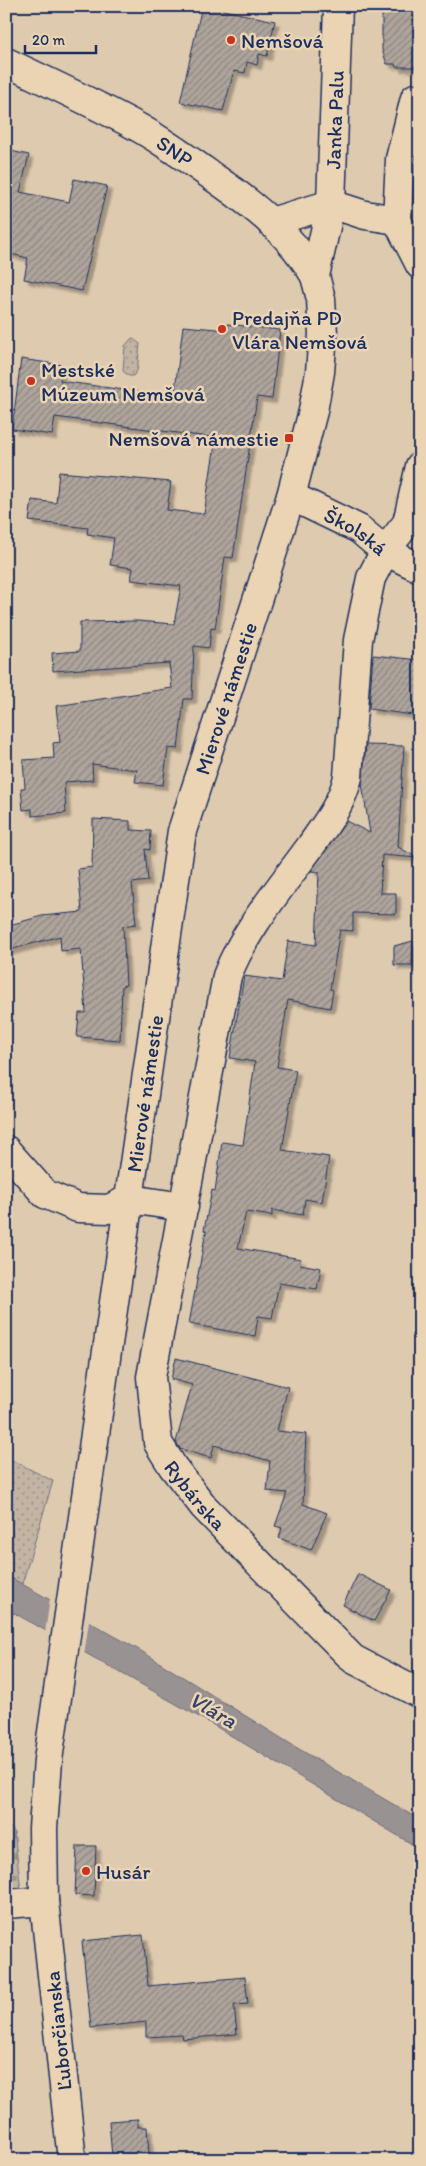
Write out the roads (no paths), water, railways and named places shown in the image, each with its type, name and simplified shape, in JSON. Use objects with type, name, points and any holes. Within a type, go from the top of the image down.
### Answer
[{"type":"street","name":"Janka Palu","points":[[331,204],[338,6]]},
{"type":"street","name":"SNP","points":[[6,62],[121,118],[191,161],[250,202],[304,257],[315,276]]},
{"type":"street","points":[[415,98],[400,160],[402,227],[420,265]]},
{"type":"street","points":[[271,222],[331,204],[402,227]]},
{"type":"street","name":"Mierové námestie","points":[[129,1199],[182,831],[291,496],[313,412],[320,372],[323,334],[321,299],[315,276],[331,204]]},
{"type":"street","points":[[184,1207],[230,967],[257,921],[328,822],[345,791],[348,777],[358,640],[372,578],[386,551],[408,523],[420,466]]},
{"type":"street","name":"Školská","points":[[291,496],[358,529],[386,551],[420,568]]},
{"type":"street","name":"Mierové námestie","points":[[6,1150],[45,1194],[78,1208],[109,1209],[129,1199],[184,1207]]},
{"type":"street","name":"Ľuborčianska","points":[[72,2160],[44,1901],[43,1828],[48,1760],[129,1199]]},
{"type":"street","name":"Rybárska","points":[[184,1207],[151,1377],[158,1442],[173,1467],[204,1507],[353,1659],[420,1694]]},
{"type":"street","points":[[6,1904],[44,1901]]},
{"type":"water","name":"Vlára","points":[[6,1575],[141,1651],[294,1746],[420,1820],[420,1849],[210,1723],[7,1609]]},
{"type":"place","name":"Nemšová","points":[[231,40]]},
{"type":"place","name":"Predajňa PD Vlára Nemšová","points":[[222,329]]},
{"type":"place","name":"Mestské Múzeum Nemšová","points":[[31,381]]},
{"type":"place","name":"Nemšová námestie","points":[[289,438]]},
{"type":"place","name":"Husár","points":[[86,1871]]}]
